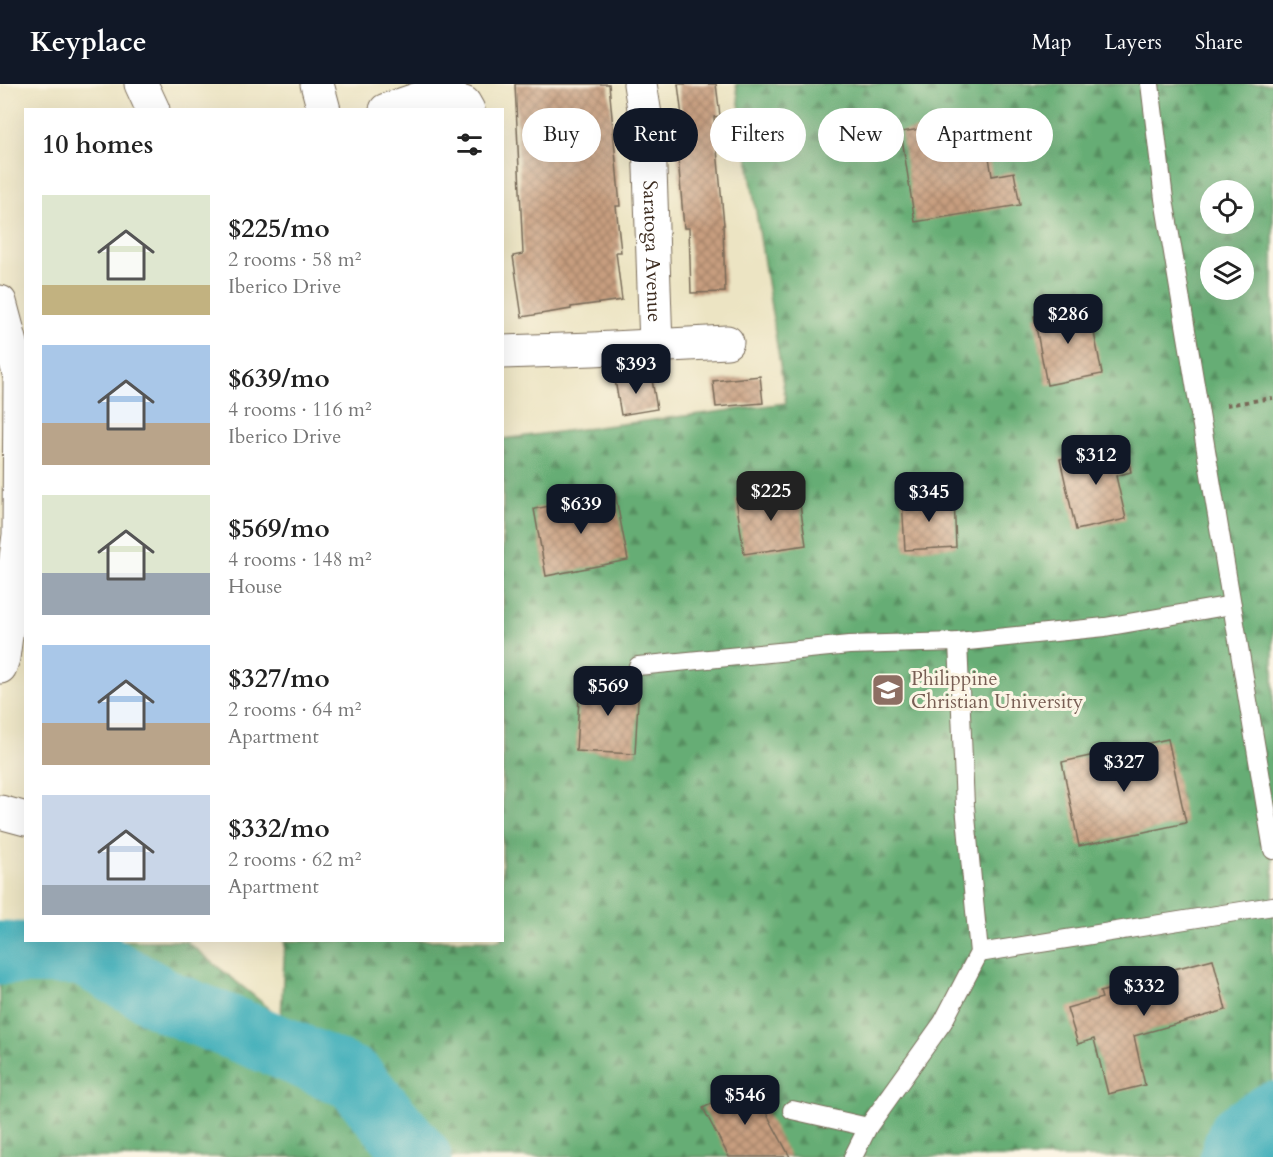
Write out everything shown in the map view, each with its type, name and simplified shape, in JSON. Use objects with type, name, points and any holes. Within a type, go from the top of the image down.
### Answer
[{"type":"street","points":[[141,84],[152,108]]},
{"type":"street","points":[[317,84],[323,108]]},
{"type":"street","name":"Saratoga Avenue","points":[[640,84],[649,139],[656,346]]},
{"type":"street","points":[[392,108],[433,94],[464,103],[467,108]]},
{"type":"street","points":[[0,302],[20,377],[19,535],[0,667]]},
{"type":"street","points":[[504,352],[727,342]]},
{"type":"street","points":[[0,812],[24,818]]},
{"type":"lane","points":[[1150,84],[1164,199],[1273,850]]},
{"type":"lane","points":[[638,666],[849,645],[958,642],[1105,627],[1232,605]]},
{"type":"lane","points":[[853,1157],[868,1127],[943,1022],[979,953],[965,806],[958,642]]},
{"type":"lane","points":[[979,953],[1273,906]]},
{"type":"lane","points":[[792,1110],[868,1127]]},
{"type":"path","points":[[1198,410],[1273,398]]},
{"type":"green space","name":"Philippine Christian University","points":[[736,84],[1273,84],[1273,1157],[0,1157],[0,933],[24,937],[24,942],[187,942],[281,1018],[285,942],[504,942],[504,439],[786,403],[748,162],[806,162],[806,108],[740,108]]},
{"type":"building","points":[[515,84],[609,84],[613,162],[616,162],[620,206],[616,206],[621,252],[616,252],[622,300],[522,317],[513,256],[523,254]]},
{"type":"building","points":[[678,84],[716,84],[719,108],[710,108],[710,162],[718,162],[724,225],[725,292],[691,293],[689,228],[684,228],[678,162],[698,162],[698,108],[681,108]]},
{"type":"building","points":[[916,130],[916,162],[990,162],[992,176],[1014,172],[1020,205],[915,222],[904,151],[904,132]]},
{"type":"building","points":[[1089,306],[1102,374],[1047,385],[1034,316]]},
{"type":"building","points":[[651,374],[657,409],[621,415],[615,380]]},
{"type":"building","points":[[760,376],[763,403],[716,407],[713,381]]},
{"type":"building","points":[[1125,444],[1131,472],[1116,476],[1126,519],[1076,530],[1060,459]]},
{"type":"building","points":[[798,491],[806,545],[744,554],[736,499]]},
{"type":"building","points":[[615,493],[628,560],[546,576],[534,509]]},
{"type":"building","points":[[954,497],[956,547],[905,550],[902,499]]},
{"type":"building","points":[[580,680],[639,683],[635,754],[576,751]]},
{"type":"building","points":[[1168,739],[1186,823],[1079,846],[1062,762]]},
{"type":"building","points":[[1213,959],[1226,1010],[1134,1036],[1145,1085],[1108,1094],[1094,1039],[1078,1044],[1067,1008],[1102,998],[1100,992],[1156,976],[1155,974]]},
{"type":"building","points":[[750,1083],[790,1157],[729,1157],[703,1108]]},
{"type":"waterway","points":[[0,953],[82,954],[170,1003],[354,1079],[420,1157]]},
{"type":"waterway","points":[[1231,1157],[1239,1134],[1273,1113]]},
{"type":"place","name":"Philippine Christian University","points":[[888,690]]}]
